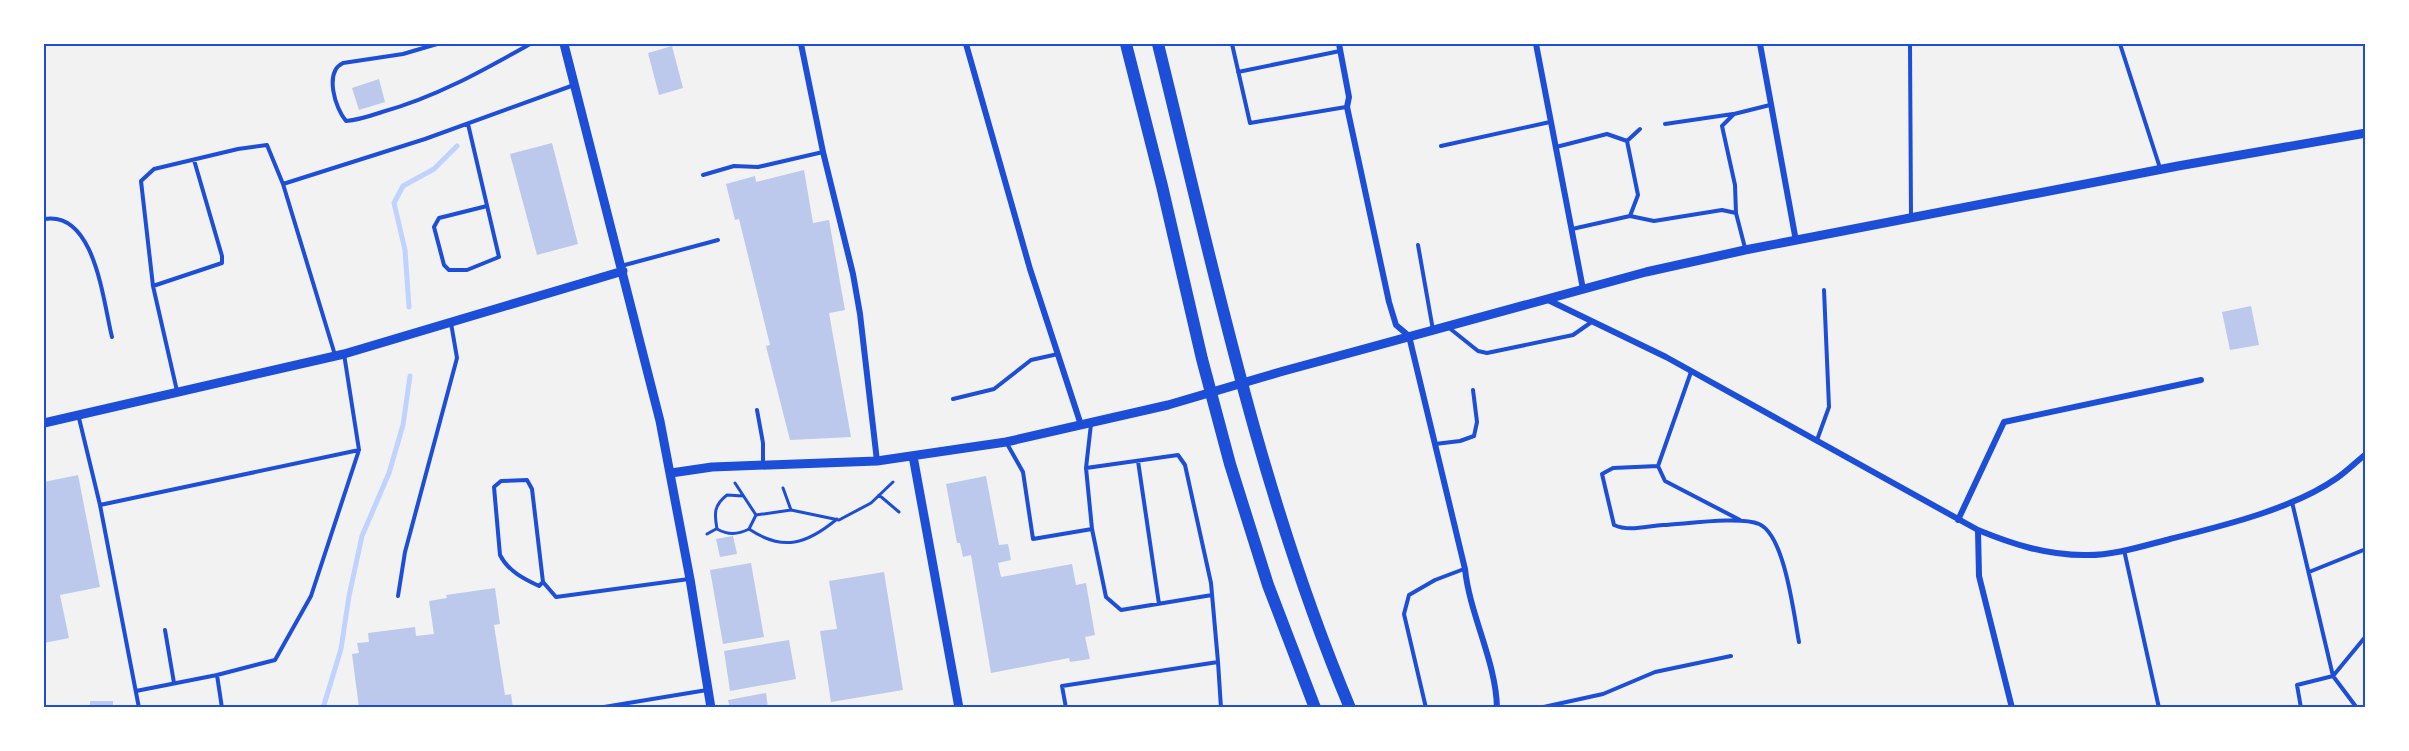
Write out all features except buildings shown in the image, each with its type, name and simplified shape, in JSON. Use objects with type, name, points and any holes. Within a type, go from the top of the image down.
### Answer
[{"type":"main road","points":[[1126,44],[1210,392],[1254,544],[1315,708]]},
{"type":"main road","points":[[1158,44],[1242,383],[1288,543],[1350,708]]},
{"type":"street","points":[[564,44],[622,268],[671,473],[711,708]]},
{"type":"street","points":[[801,44],[860,314],[877,461]]},
{"type":"street","points":[[966,44],[1030,269],[1081,425]]},
{"type":"street","points":[[1339,44],[1349,97],[1347,107],[1389,302],[1396,325],[1410,336],[1465,569],[1467,590],[1494,687],[1497,708]]},
{"type":"street","points":[[1536,44],[1582,289]]},
{"type":"street","points":[[1760,44],[1796,241]]},
{"type":"street","points":[[671,473],[711,467],[877,461],[1005,442],[1092,423],[1210,392],[1646,272],[1745,250],[2366,133]]},
{"type":"street","points":[[44,423],[340,355],[622,268]]},
{"type":"street","points":[[1545,299],[1692,371],[1958,520],[2013,545],[2055,554],[2086,556],[2124,550],[2223,525],[2292,501],[2337,478],[2366,454]]},
{"type":"street","points":[[1958,520],[2004,422],[2201,380]]},
{"type":"street","points":[[913,456],[959,708]]},
{"type":"street","points":[[1978,530],[1979,576],[2012,708]]},
{"type":"lane","points":[[437,44],[403,54],[337,66],[334,70],[333,91],[340,114],[346,121],[397,108],[450,88],[530,44]]},
{"type":"lane","points":[[1232,44],[1250,123],[1347,107]]},
{"type":"lane","points":[[1910,44],[1911,219]]},
{"type":"lane","points":[[2120,44],[2161,170]]},
{"type":"lane","points":[[1238,72],[1341,51]]},
{"type":"lane","points":[[283,184],[468,124],[575,85]]},
{"type":"lane","points":[[1665,124],[1734,114],[1771,105]]},
{"type":"lane","points":[[1734,114],[1722,126],[1735,185],[1736,213],[1745,250]]},
{"type":"lane","points":[[1441,146],[1551,121]]},
{"type":"lane","points":[[468,124],[487,206],[499,258],[467,270],[449,270],[444,265],[434,227],[439,218],[487,206]]},
{"type":"lane","points":[[1627,141],[1640,129]]},
{"type":"lane","points":[[1556,147],[1607,134],[1627,141]]},
{"type":"lane","points":[[1627,141],[1638,195],[1629,216]]},
{"type":"lane","points":[[136,691],[217,675],[275,660],[310,596],[359,450],[340,355],[283,184],[267,145],[238,149],[154,169],[141,181],[153,286],[177,391]]},
{"type":"lane","points":[[703,175],[734,166],[758,167],[823,152]]},
{"type":"lane","points":[[153,286],[222,263],[222,256],[194,160]]},
{"type":"lane","points":[[1572,229],[1629,216],[1654,221],[1722,210],[1736,213]]},
{"type":"lane","points":[[44,219],[53,217],[68,222],[79,231],[93,256],[112,337]]},
{"type":"lane","points":[[622,268],[718,240]]},
{"type":"lane","points":[[1418,245],[1433,330]]},
{"type":"lane","points":[[1817,441],[1829,407],[1824,290]]},
{"type":"lane","points":[[1447,326],[1478,351],[1487,353],[1573,335],[1593,321]]},
{"type":"lane","points":[[398,596],[405,552],[457,358],[450,322]]},
{"type":"lane","points":[[953,399],[994,389],[1031,360],[1058,354]]},
{"type":"lane","points":[[1692,371],[1658,466],[1665,481],[1743,522]]},
{"type":"lane","points":[[1435,444],[1460,441],[1474,436],[1478,422],[1473,390]]},
{"type":"lane","points":[[757,410],[763,443],[763,465]]},
{"type":"lane","points":[[78,414],[100,505],[139,708]]},
{"type":"lane","points":[[1092,423],[1086,468],[1092,529],[1106,597],[1121,610],[1212,595]]},
{"type":"lane","points":[[1005,442],[1023,472],[1033,539],[1092,529]]},
{"type":"lane","points":[[100,505],[359,450]]},
{"type":"lane","points":[[1086,468],[1179,455],[1185,465],[1212,595],[1221,708]]},
{"type":"lane","points":[[1138,461],[1160,604]]},
{"type":"lane","points":[[1658,466],[1613,468],[1602,474],[1614,525],[1624,530],[1640,526],[1743,522],[1759,524],[1771,535],[1782,558],[1799,642]]},
{"type":"lane","points":[[543,582],[539,586],[523,578],[504,564],[500,555],[494,487],[501,481],[527,480],[532,489],[543,582],[556,597],[690,579]]},
{"type":"lane","points":[[2292,501],[2334,676],[2357,708]]},
{"type":"lane","points":[[2309,572],[2366,549]]},
{"type":"lane","points":[[2124,550],[2159,708]]},
{"type":"lane","points":[[1426,708],[1404,614],[1409,595],[1435,580],[1465,569]]},
{"type":"lane","points":[[165,630],[174,683]]},
{"type":"lane","points":[[2301,708],[2297,685],[2334,676],[2366,636]]},
{"type":"lane","points":[[1539,708],[1603,694],[1655,672],[1731,656]]},
{"type":"lane","points":[[1066,708],[1062,686],[1218,662]]},
{"type":"lane","points":[[217,675],[222,708]]},
{"type":"lane","points":[[598,708],[708,690]]},
{"type":"path","points":[[749,529],[764,539],[783,543],[820,533],[837,519],[871,503],[893,482]]},
{"type":"path","points":[[735,483],[756,515]]},
{"type":"path","points":[[783,488],[791,510]]},
{"type":"path","points":[[717,529],[714,514],[718,502],[727,495],[745,496]]},
{"type":"path","points":[[879,495],[899,512]]},
{"type":"path","points":[[756,515],[791,510],[837,519]]},
{"type":"path","points":[[717,529],[727,534],[742,533],[749,529],[756,515]]},
{"type":"path","points":[[707,534],[717,529]]},
{"type":"waterway","points":[[409,307],[405,250],[394,203],[403,186],[434,169],[457,146]]},
{"type":"waterway","points":[[323,708],[341,649],[349,596],[362,536],[389,473],[403,425],[410,376]]}]
